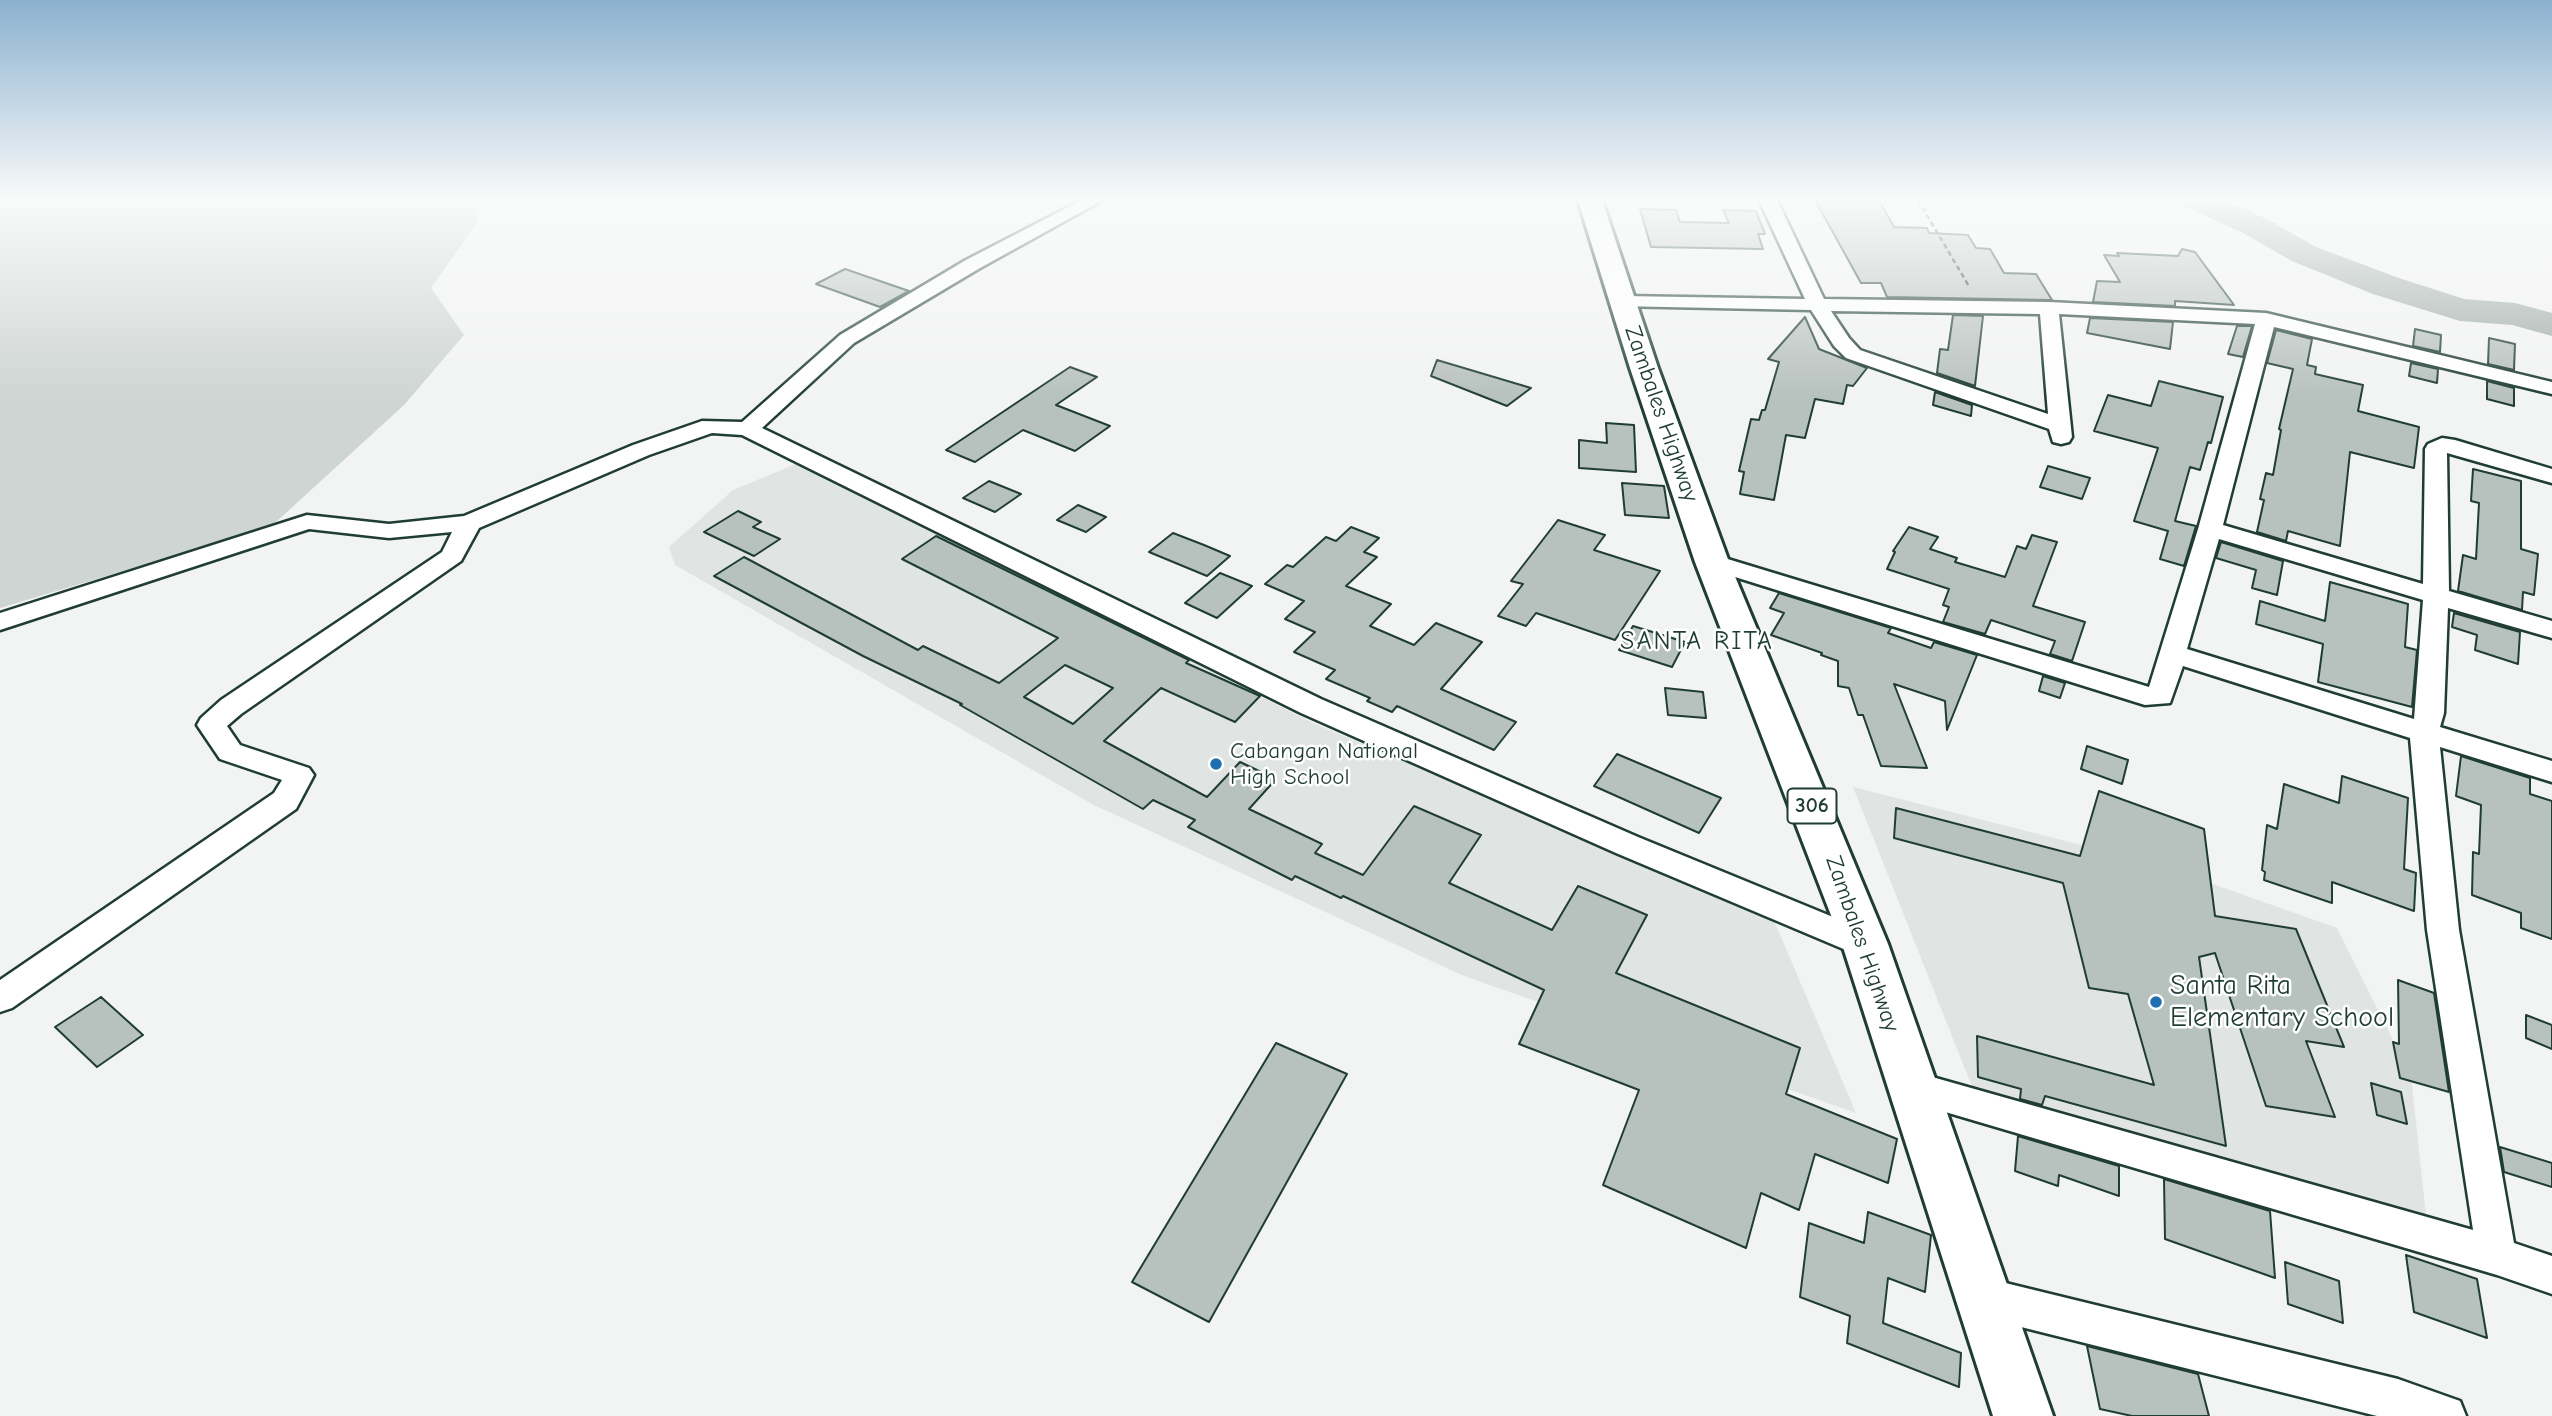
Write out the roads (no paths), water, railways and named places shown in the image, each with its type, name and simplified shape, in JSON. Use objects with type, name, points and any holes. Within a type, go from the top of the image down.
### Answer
[{"type":"main road","name":"Zambales Highway","points":[[1612,266],[1644,368],[1713,562],[1865,944],[2023,1416]]},
{"type":"street","points":[[747,429],[847,340],[970,266]]},
{"type":"street","points":[[1799,266],[1817,304],[1840,342],[1853,354],[2060,431],[2049,309]]},
{"type":"street","points":[[1624,302],[1981,307],[2266,319],[2552,388]]},
{"type":"street","points":[[1713,562],[2145,696],[2160,696],[2210,529],[2266,319]]},
{"type":"street","points":[[0,622],[307,522],[389,531],[469,523],[641,450],[710,426],[747,429],[1311,706],[1627,845],[1865,944]]},
{"type":"street","points":[[2497,1256],[2443,929],[2424,734],[2430,713],[2436,594],[2436,449],[2442,445],[2455,447],[2552,476]]},
{"type":"street","points":[[0,999],[186,867],[285,801],[299,775],[230,752],[211,725],[231,707],[452,556],[469,523]]},
{"type":"street","points":[[2210,529],[2552,629]]},
{"type":"street","points":[[2174,654],[2552,772]]},
{"type":"street","points":[[1911,1087],[2497,1256],[2552,1275]]},
{"type":"street","points":[[1985,1297],[2398,1400],[2445,1416]]},
{"type":"waterway","points":[[2335,266],[2460,310],[2515,314],[2552,325]]},
{"type":"place","name":"Cabangan National High School","points":[[1216,764]]},
{"type":"place","name":"Santa Rita Elementary School","points":[[2156,1002]]},
{"type":"district","name":"SANTA RITA","points":[[1697,642]]}]
